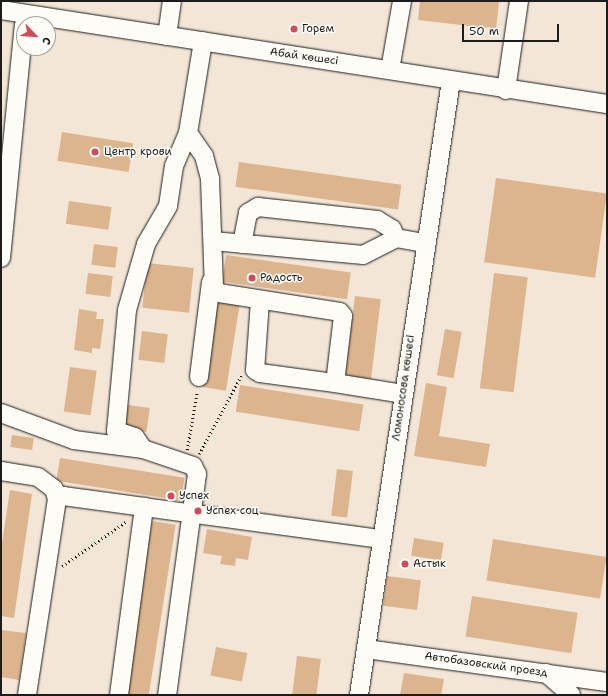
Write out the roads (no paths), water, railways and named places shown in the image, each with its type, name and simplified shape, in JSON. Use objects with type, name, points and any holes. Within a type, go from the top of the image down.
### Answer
[{"type":"street","points":[[167,36],[172,1]]},
{"type":"street","points":[[390,70],[402,1]]},
{"type":"street","points":[[506,90],[519,1]]},
{"type":"street","name":"Абай көшесі","points":[[1,10],[16,17]]},
{"type":"street","name":"Абай көшесі","points":[[56,24],[167,36],[390,70],[506,90],[607,104]]},
{"type":"street","points":[[143,449],[135,437],[116,430],[126,310],[146,244],[168,206],[174,166],[188,133],[203,42]]},
{"type":"street","points":[[1,258],[21,56]]},
{"type":"street","name":"Ломоносова көшесі","points":[[359,695],[425,243],[451,81]]},
{"type":"street","points":[[188,133],[206,162],[213,242],[211,282],[199,377]]},
{"type":"street","points":[[242,244],[248,213],[258,207],[377,220],[392,229],[396,238]]},
{"type":"street","points":[[213,242],[363,255],[396,238],[425,243]]},
{"type":"street","points":[[211,282],[219,293],[260,301],[340,312],[343,316],[335,383]]},
{"type":"street","points":[[260,301],[253,365],[260,373],[404,394]]},
{"type":"street","points":[[1,413],[74,440],[143,449],[189,463],[197,474],[168,695]]},
{"type":"street","points":[[1,471],[38,478],[54,489],[57,499],[43,579],[27,695]]},
{"type":"street","points":[[57,499],[63,496],[382,539]]},
{"type":"street","points":[[119,695],[144,507]]},
{"type":"street","name":"Автобазовский проезд","points":[[366,649],[607,682]]},
{"type":"street","points":[[546,673],[572,695]]},
{"type":"place","name":"Горем","points":[[294,29]]},
{"type":"place","name":"Центр крови","points":[[95,152]]},
{"type":"place","name":"Радость","points":[[252,278]]},
{"type":"place","name":"Успех","points":[[171,496]]},
{"type":"place","name":"Успех соц","points":[[198,511]]},
{"type":"place","name":"Астык","points":[[405,564]]}]
